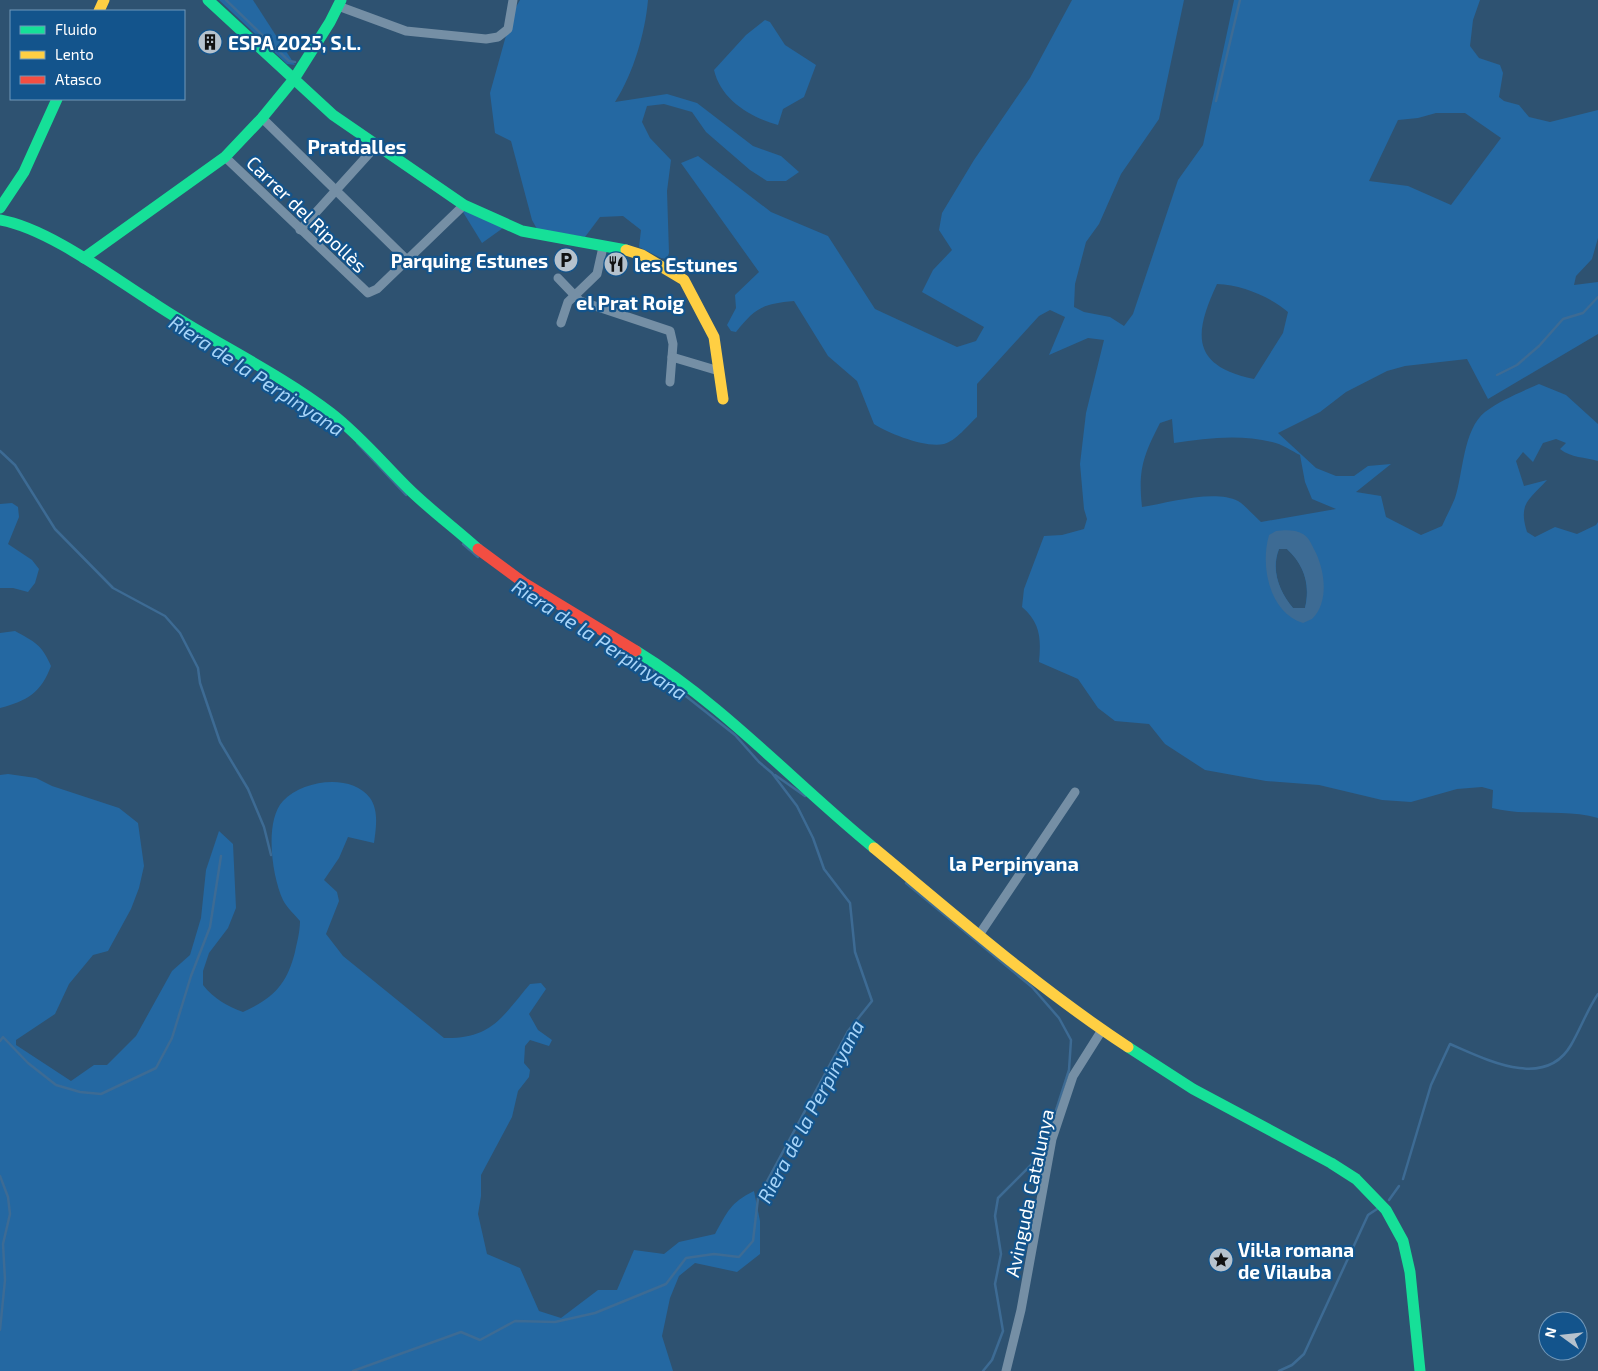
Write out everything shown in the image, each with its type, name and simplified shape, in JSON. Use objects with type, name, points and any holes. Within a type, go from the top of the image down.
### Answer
[{"type":"street","points":[[208,0],[327,110],[376,146],[464,205],[522,231],[627,250],[642,255],[684,280],[710,327],[723,398]]},
{"type":"street","points":[[84,258],[225,157],[262,118],[294,79],[340,3],[406,31],[486,39],[498,37],[508,30],[513,0]]},
{"type":"street","points":[[6,196],[24,172],[57,100]]},
{"type":"street","points":[[262,118],[407,260],[464,205]]},
{"type":"street","points":[[4,214],[6,196],[14,178],[36,144]]},
{"type":"street","points":[[300,230],[376,146]]},
{"type":"street","name":"Carrer del Ripollès","points":[[225,157],[368,293],[377,288],[407,260]]},
{"type":"street","points":[[4,214],[14,178]]},
{"type":"street","points":[[4,214],[84,258],[169,314],[276,377],[331,413],[364,441],[413,493],[495,562],[524,583],[671,673],[723,715],[862,839],[979,935],[1102,1030],[1193,1089],[1331,1162],[1356,1179],[1373,1194],[1396,1226],[1407,1256],[1413,1289],[1420,1371]]},
{"type":"street","points":[[561,323],[568,302],[597,274],[603,247]]},
{"type":"street","points":[[558,278],[580,300],[670,331],[672,335],[670,382]]},
{"type":"street","points":[[672,356],[719,371]]},
{"type":"street","points":[[979,935],[1075,792]]},
{"type":"street","name":"Avinguda Catalunya","points":[[1006,1371],[1021,1310],[1052,1139],[1076,1070],[1102,1030]]},
{"type":"shaded area","points":[[219,0],[253,0],[295,65],[287,64]]},
{"type":"shaded area","points":[[520,0],[648,0],[644,26],[633,66],[615,102],[667,94],[697,103],[753,146],[781,156],[799,172],[786,181],[767,181],[750,170],[706,132],[692,112],[664,104],[647,106],[642,122],[650,138],[671,160],[667,191],[669,253],[667,259],[639,247],[641,230],[623,216],[600,217],[585,237],[537,229],[532,220],[511,141],[495,133],[490,93],[512,14]]},
{"type":"shaded area","points":[[1072,0],[1184,0],[1159,119],[1121,174],[1099,224],[1086,242],[1075,284],[1074,307],[1084,312],[1110,317],[1124,326],[1133,314],[1178,180],[1203,145],[1234,0],[1480,0],[1473,20],[1470,46],[1479,58],[1500,65],[1503,73],[1499,97],[1504,101],[1519,105],[1529,117],[1550,122],[1598,110],[1598,238],[1592,259],[1576,276],[1574,285],[1598,282],[1598,334],[1488,399],[1467,359],[1405,366],[1387,371],[1346,392],[1320,412],[1278,433],[1316,468],[1336,476],[1354,476],[1368,466],[1391,464],[1356,492],[1381,496],[1386,517],[1421,535],[1442,526],[1455,498],[1472,429],[1485,412],[1491,408],[1511,396],[1539,384],[1566,395],[1598,424],[1598,461],[1573,456],[1564,452],[1560,449],[1566,443],[1556,439],[1543,443],[1533,462],[1523,452],[1516,461],[1524,486],[1547,480],[1530,498],[1525,508],[1527,532],[1535,537],[1555,527],[1577,534],[1596,525],[1598,522],[1598,818],[1572,813],[1518,812],[1492,808],[1493,790],[1482,787],[1457,789],[1411,802],[1382,800],[1319,785],[1266,781],[1205,770],[1165,744],[1149,724],[1115,721],[1098,708],[1078,679],[1039,662],[1040,639],[1033,619],[1022,607],[1024,589],[1044,536],[1062,535],[1084,529],[1087,519],[1084,509],[1080,464],[1086,413],[1104,340],[1088,338],[1049,355],[1065,317],[1050,310],[1039,316],[977,384],[977,417],[953,440],[936,445],[908,439],[874,424],[857,381],[828,356],[794,301],[761,308],[749,317],[736,332],[731,331],[727,325],[736,308],[735,295],[759,272],[681,163],[698,156],[771,212],[828,236],[875,309],[957,347],[976,341],[984,327],[922,292],[933,270],[952,250],[939,230],[942,213],[974,160],[1030,78]],"holes":[[[1436,113],[1465,113],[1501,138],[1451,205],[1408,186],[1369,181],[1398,120],[1418,118]],[[1217,284],[1226,285],[1255,292],[1281,306],[1288,312],[1283,333],[1254,379],[1218,366],[1208,356],[1203,345],[1202,332],[1209,302]],[[1172,419],[1174,443],[1235,437],[1260,440],[1283,446],[1300,455],[1305,482],[1312,499],[1336,509],[1261,522],[1238,501],[1217,496],[1191,498],[1142,507],[1141,473],[1149,445],[1160,423]],[[1279,549],[1287,549],[1302,569],[1307,591],[1305,608],[1293,608],[1280,588],[1276,573]]]},
{"type":"shaded area","points":[[765,20],[770,22],[785,45],[816,65],[804,97],[783,109],[778,125],[767,122],[738,106],[723,90],[714,70],[746,35]]},
{"type":"shaded area","points":[[465,210],[503,228],[482,243],[463,212]]},
{"type":"shaded area","points":[[12,503],[18,507],[19,517],[8,544],[32,560],[39,569],[35,583],[28,592],[13,588],[0,588],[0,504]]},
{"type":"shaded area","points":[[1276,531],[1297,531],[1305,536],[1312,545],[1322,569],[1324,587],[1321,604],[1312,619],[1303,623],[1291,617],[1282,609],[1275,598],[1267,574],[1266,547],[1269,535]],"holes":[[[1279,549],[1287,549],[1298,562],[1305,576],[1307,591],[1305,608],[1293,608],[1280,588],[1276,573],[1276,557]]]},
{"type":"shaded area","points":[[15,631],[37,645],[51,666],[43,683],[32,694],[25,699],[0,708],[0,633]]},
{"type":"shaded area","points":[[8,774],[36,778],[52,786],[119,808],[138,823],[144,866],[139,888],[131,909],[108,951],[93,955],[69,984],[55,1014],[16,1040],[16,1045],[71,1081],[94,1065],[107,1065],[136,1036],[172,971],[190,955],[201,918],[206,870],[219,831],[233,844],[236,908],[228,928],[209,953],[203,971],[203,985],[221,1002],[243,1012],[254,1007],[278,989],[292,963],[300,921],[283,900],[273,864],[272,835],[273,822],[277,810],[283,801],[292,794],[314,784],[339,782],[362,790],[370,798],[375,808],[374,843],[348,837],[339,858],[324,880],[337,892],[339,901],[326,934],[343,956],[444,1038],[474,1035],[485,1030],[503,1016],[530,984],[541,983],[546,989],[529,1014],[538,1030],[552,1040],[549,1046],[530,1040],[525,1046],[524,1063],[530,1070],[529,1077],[518,1091],[512,1117],[481,1175],[481,1196],[478,1214],[487,1254],[520,1268],[539,1311],[561,1318],[598,1290],[617,1290],[634,1250],[664,1254],[679,1242],[715,1234],[730,1208],[754,1191],[760,1221],[760,1254],[737,1272],[695,1263],[679,1276],[670,1298],[662,1336],[673,1371],[0,1371],[0,775]]},
{"type":"waterway","points":[[226,0],[289,61],[295,62]]},
{"type":"waterway","points":[[1216,101],[1240,0]]},
{"type":"waterway","points":[[1497,375],[1517,365],[1539,346],[1563,319],[1583,313],[1598,297]]},
{"type":"waterway","name":"Riera de la Perpinyana","points":[[357,443],[406,495]]},
{"type":"waterway","points":[[0,451],[15,465],[55,529],[113,588],[165,616],[180,633],[198,668],[200,683],[220,742],[248,789],[264,827],[271,855]]},
{"type":"waterway","name":"Riera de la Perpinyana","points":[[463,544],[478,557]]},
{"type":"waterway","name":"Riera de la Perpinyana","points":[[353,1371],[461,1332],[480,1340],[515,1321],[555,1322],[595,1313],[666,1284],[686,1258],[714,1254],[739,1257],[753,1241],[758,1198],[848,1031],[872,1001],[855,952],[850,903],[824,869],[813,838],[797,806],[772,773],[759,762],[735,735],[649,667]]},
{"type":"waterway","points":[[775,775],[805,796]]},
{"type":"waterway","points":[[0,1041],[3,1037],[28,1063],[56,1085],[80,1092],[101,1094],[156,1068],[172,1038],[191,976],[210,927],[221,856]]},
{"type":"waterway","points":[[906,883],[1032,987],[1059,1018],[1071,1040],[1069,1070],[1042,1154],[998,1198],[995,1216],[1001,1254],[995,1284],[1003,1331],[992,1360],[983,1371]]},
{"type":"waterway","points":[[1403,1179],[1431,1085],[1450,1044],[1481,1057],[1515,1067],[1531,1069],[1546,1066],[1560,1059],[1571,1045],[1598,994]]},
{"type":"waterway","points":[[0,1176],[8,1197],[10,1214],[3,1244],[5,1280],[0,1330]]},
{"type":"waterway","points":[[1389,1200],[1399,1186]]},
{"type":"waterway","points":[[1279,1371],[1292,1365],[1304,1354],[1368,1215],[1377,1209]]},
{"type":"traffic: fast","points":[[208,0],[333,115],[464,205],[522,231],[626,250]]},
{"type":"traffic: fast","points":[[84,258],[225,157],[262,118],[294,79],[330,22],[341,0]]},
{"type":"traffic: fast","points":[[0,208],[24,172],[57,100]]},
{"type":"traffic: fast","points":[[0,220],[38,233],[78,254],[174,316],[310,398],[342,422],[428,507],[478,549]]},
{"type":"traffic: fast","points":[[636,651],[699,695],[874,848]]},
{"type":"traffic: fast","points":[[1128,1047],[1193,1089],[1331,1163],[1356,1179],[1386,1210],[1403,1241],[1410,1272],[1420,1371]]},
{"type":"traffic: slow","points":[[99,10],[104,0]]},
{"type":"traffic: slow","points":[[626,250],[642,255],[684,280],[714,337],[723,399]]},
{"type":"traffic: slow","points":[[874,848],[1030,976],[1128,1047]]},
{"type":"traffic: jam","points":[[478,549],[524,583],[636,651]]},
{"type":"place","name":"ESPA 2025, S.L.","points":[[210,42]]},
{"type":"place","name":"Parquing Estunes","points":[[566,260]]},
{"type":"place","name":"les Estunes","points":[[616,264]]},
{"type":"place","name":"Vil·la romana de Vilauba","points":[[1221,1260]]},
{"type":"district","name":"Pratdalles","points":[[357,146]]},
{"type":"district","name":"el Prat Roig","points":[[630,302]]},
{"type":"district","name":"la Perpinyana","points":[[1014,863]]}]
